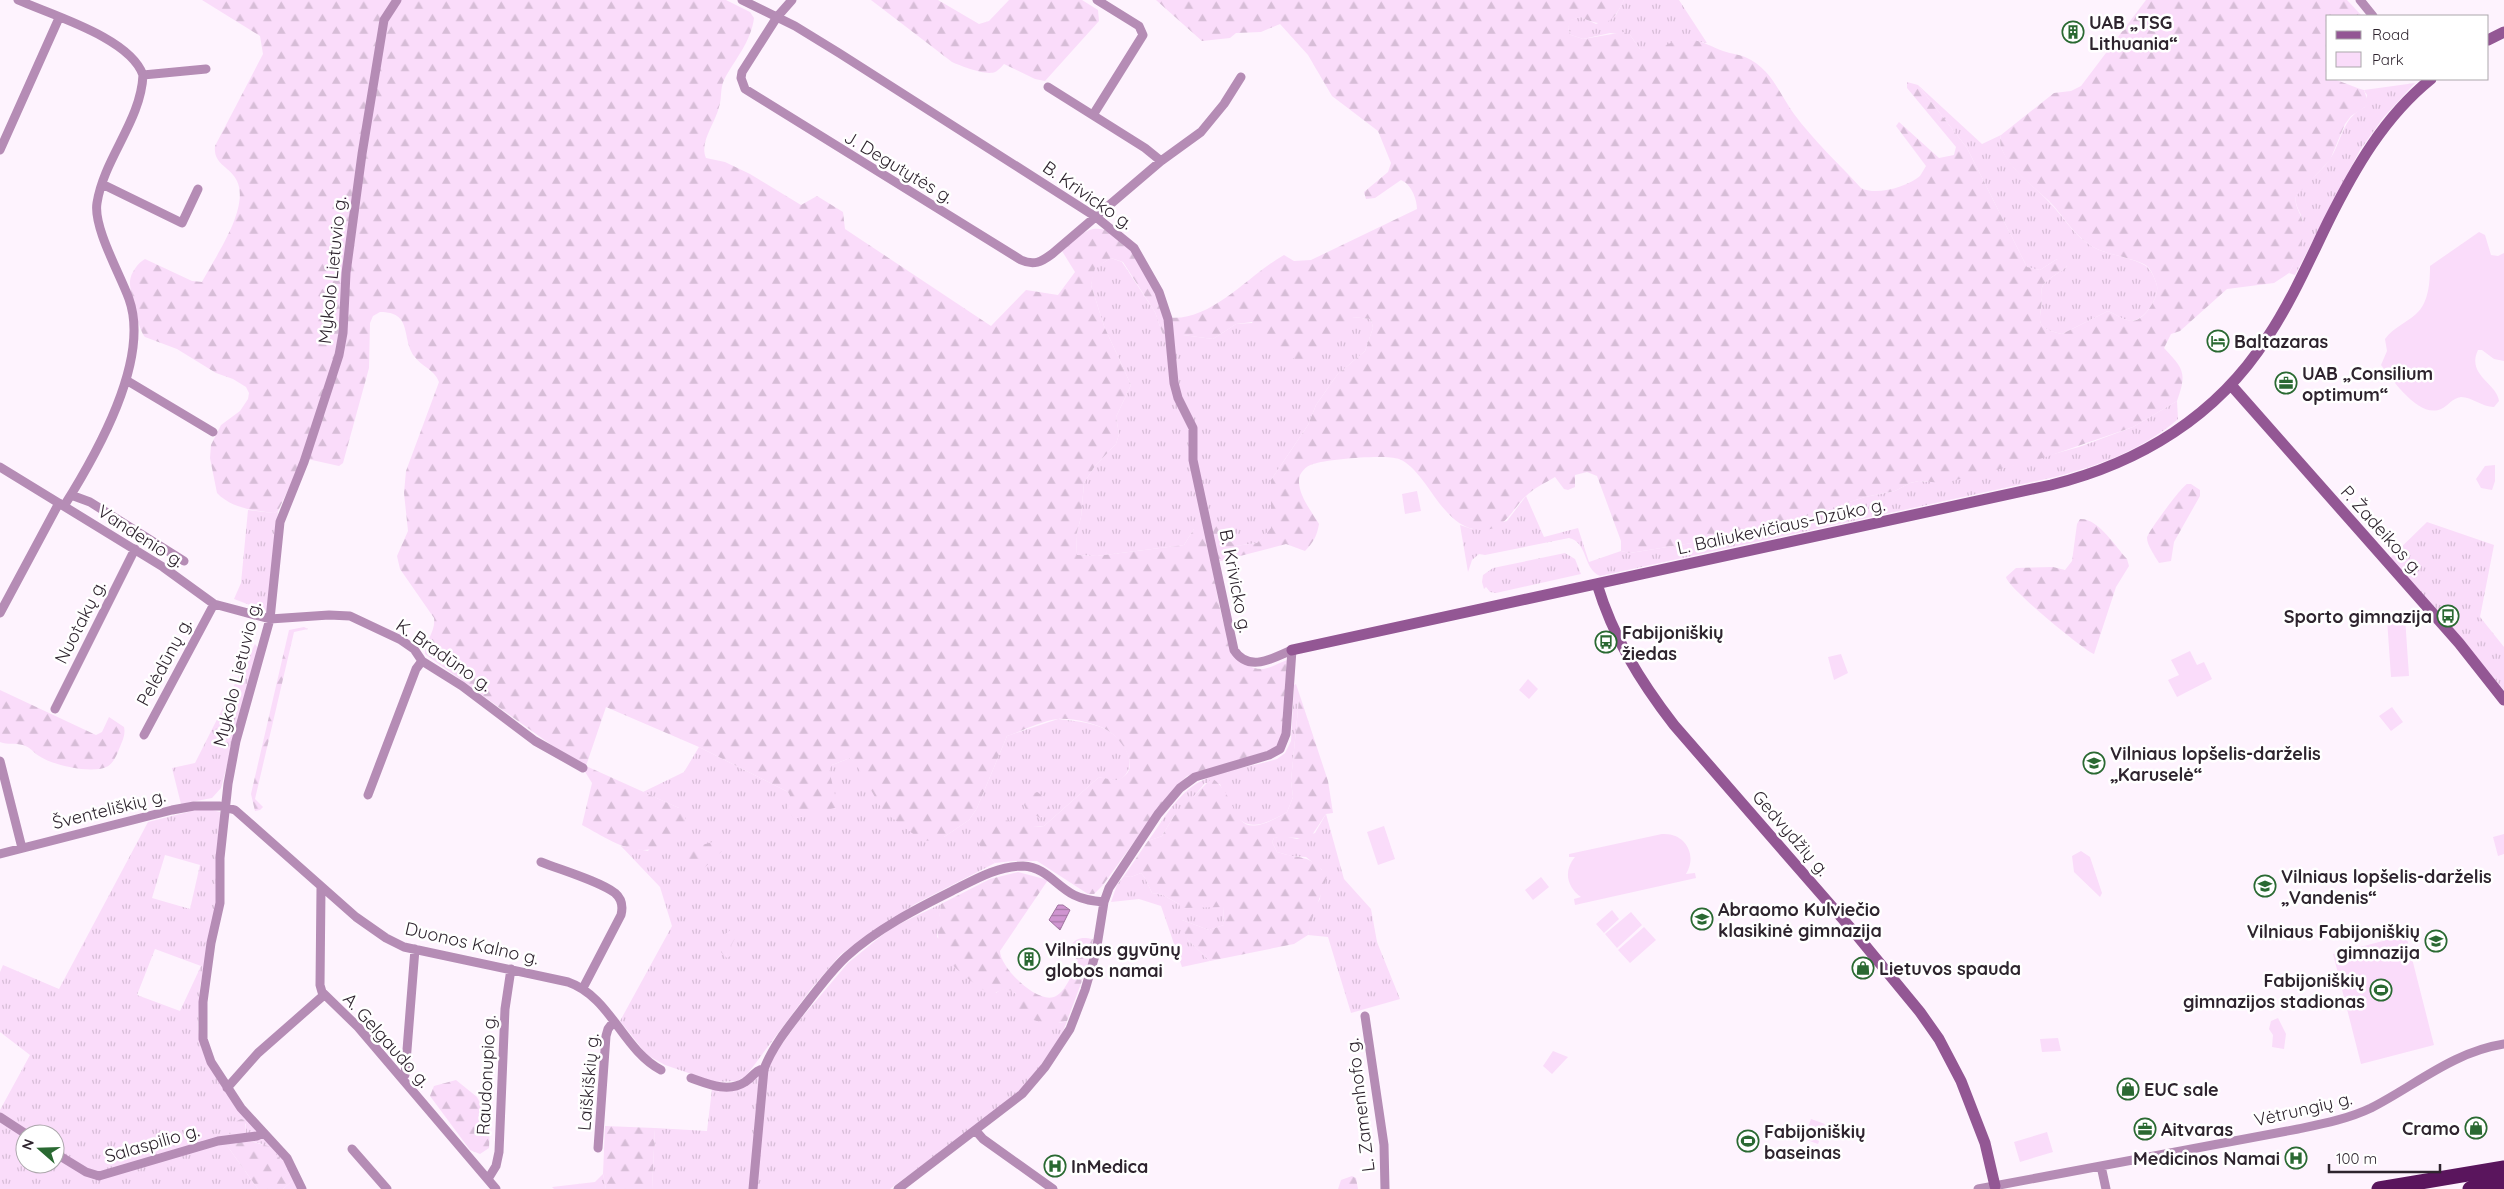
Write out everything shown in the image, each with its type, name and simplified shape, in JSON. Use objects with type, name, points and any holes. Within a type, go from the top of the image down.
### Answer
[{"type":"highway","points":[[2477,1183],[2504,1162]]},
{"type":"highway","points":[[2477,1183],[2504,1168]]},
{"type":"highway","points":[[2477,1183],[2504,1188]]},
{"type":"highway","points":[[2379,1189],[2504,1183]]},
{"type":"main road","points":[[2489,40],[2504,32]]},
{"type":"main road","name":"L. Baliukevičiaus-Dzūko g.","points":[[1292,650],[2081,477],[2117,464],[2157,445],[2190,422],[2231,385],[2255,356],[2281,315],[2364,155],[2400,108],[2428,80]]},
{"type":"main road","name":"P. Žadeikos g.","points":[[2231,385],[2459,643],[2504,700]]},
{"type":"main road","name":"Gedvydžių g.","points":[[1597,584],[1617,637],[1642,682],[1659,706],[1895,980],[1939,1039],[1958,1074],[1972,1106],[1985,1142],[1995,1186]]},
{"type":"street","points":[[0,613],[61,505],[71,495],[111,420],[126,380],[134,341],[130,302],[99,227],[96,214],[102,184],[139,99],[143,75],[138,62],[126,50],[114,42],[18,0]]},
{"type":"street","name":"Mykolo Lietuvio g.","points":[[302,1189],[287,1158],[240,1108],[227,1088],[206,1050],[202,1025],[208,960],[220,903],[220,858],[228,784],[236,741],[270,619],[280,522],[304,462],[339,355],[343,333],[346,273],[362,154],[384,20],[397,0]]},
{"type":"street","name":"B. Krivicko g.","points":[[742,0],[778,17],[839,53],[1096,218],[1134,248],[1153,278],[1168,319],[1174,383],[1178,398],[1193,428],[1193,460],[1232,644],[1237,654],[1242,658],[1259,663],[1292,650]]},
{"type":"street","points":[[778,17],[792,0]]},
{"type":"street","points":[[1093,115],[1143,35],[1139,26],[1097,0]]},
{"type":"street","points":[[2360,0],[2372,15]]},
{"type":"street","name":"J. Degutytės g.","points":[[778,17],[742,72],[741,78],[745,89],[1021,260],[1033,264],[1040,262],[1096,218]]},
{"type":"street","points":[[0,150],[59,18]]},
{"type":"street","points":[[143,75],[206,69]]},
{"type":"street","points":[[1096,218],[1161,161],[1205,128],[1224,104],[1241,77]]},
{"type":"street","points":[[1048,87],[1161,161]]},
{"type":"street","points":[[102,184],[182,223],[198,189]]},
{"type":"street","points":[[126,380],[213,432]]},
{"type":"street","name":"Vandenio g.","points":[[0,467],[135,549],[214,604],[270,619]]},
{"type":"street","points":[[71,495],[90,502],[184,561]]},
{"type":"street","name":"Nuotakų g.","points":[[54,709],[135,549]]},
{"type":"street","name":"Pelėdūnų g.","points":[[144,735],[214,604]]},
{"type":"street","name":"K. Bradūno g.","points":[[270,619],[329,615],[350,616],[402,640],[414,649],[422,661],[462,686],[535,741],[584,768]]},
{"type":"street","points":[[898,1189],[976,1131],[1032,1084],[1070,1029],[1092,970],[1104,902],[1113,879],[1158,814],[1180,788],[1196,777],[1269,755],[1280,749],[1286,734],[1292,650]]},
{"type":"street","points":[[368,795],[416,669],[422,661]]},
{"type":"street","points":[[0,761],[22,848]]},
{"type":"street","name":"Šventeliškių g.","points":[[0,854],[172,810],[194,806],[226,807]]},
{"type":"street","name":"Duonos Kalno g.","points":[[226,807],[235,810],[321,888],[386,938],[415,949],[568,982],[583,988],[594,997],[636,1050],[661,1070]]},
{"type":"street","points":[[541,862],[605,888],[616,894],[621,902],[623,909],[621,915],[583,988]]},
{"type":"street","points":[[753,1189],[764,1069],[770,1053],[847,956],[912,911],[980,877],[1008,868],[1029,867],[1040,870],[1073,895],[1090,901],[1104,902]]},
{"type":"street","name":"A. Gelgaudo g.","points":[[321,888],[320,985],[324,995],[358,1027],[496,1189]]},
{"type":"street","points":[[402,1078],[405,1074],[415,949]]},
{"type":"street","name":"Raudonupio g.","points":[[488,1179],[496,1166],[499,1152],[505,1009],[511,969]]},
{"type":"street","points":[[227,1088],[258,1053],[324,995]]},
{"type":"street","name":"L. Zamenhofo g.","points":[[1365,1016],[1384,1145],[1385,1189]]},
{"type":"street","name":"Laiškiškių g.","points":[[598,1148],[606,1036],[608,1029],[614,1022]]},
{"type":"street","name":"Vėtrungių g.","points":[[1978,1189],[2343,1118],[2386,1100],[2448,1062],[2470,1052],[2504,1044]]},
{"type":"street","points":[[691,1078],[728,1088],[744,1083],[757,1071],[764,1069]]},
{"type":"street","points":[[0,1117],[15,1127]]},
{"type":"street","points":[[976,1131],[983,1139],[1053,1189]]},
{"type":"street","name":"Salaspilio g.","points":[[65,1159],[86,1172],[99,1176],[218,1141],[257,1136],[263,1133]]},
{"type":"street","points":[[352,1149],[387,1189]]},
{"type":"street","points":[[2101,1166],[2106,1189]]},
{"type":"green space","points":[[202,0],[726,0],[750,12],[754,18],[750,35],[723,83],[719,107],[706,139],[704,152],[706,158],[725,162],[750,174],[801,205],[817,196],[843,212],[845,229],[991,326],[1026,290],[1058,295],[1075,272],[1062,251],[1089,230],[1105,230],[1117,237],[1128,247],[1155,291],[1165,317],[1181,317],[1197,314],[1212,306],[1284,255],[1294,261],[1311,260],[1417,209],[1413,192],[1401,180],[1375,198],[1366,199],[1364,192],[1388,172],[1391,163],[1378,131],[1332,96],[1308,55],[1280,24],[1261,32],[1236,33],[1230,38],[1202,41],[1156,0],[1624,0],[1616,14],[1607,22],[1596,23],[1581,17],[1571,20],[1568,28],[1571,35],[1583,39],[1624,32],[1630,35],[1640,49],[1654,49],[1678,41],[1691,40],[1745,57],[1768,74],[1794,114],[1810,134],[1861,188],[1875,191],[1883,191],[1907,184],[1920,176],[1926,166],[1896,126],[1899,122],[1939,158],[1954,155],[1956,147],[1907,88],[1907,82],[1918,85],[1967,148],[2027,267],[2040,270],[2057,259],[2066,261],[2067,266],[2042,286],[2040,317],[2042,326],[2062,334],[2108,311],[2127,320],[2138,320],[2150,307],[2156,296],[2157,291],[2154,277],[2145,265],[2099,250],[2080,237],[2054,206],[2025,180],[2009,162],[2000,144],[2001,135],[2054,93],[2071,91],[2081,86],[2146,0],[2347,0],[2361,15],[2326,15],[2326,80],[2337,80],[2364,90],[2368,102],[2365,107],[2351,116],[2345,124],[2330,160],[2296,196],[2297,207],[2304,229],[2302,242],[2289,273],[2274,283],[2227,289],[2180,331],[2171,334],[2164,348],[2176,361],[2182,372],[2182,384],[2177,401],[2133,427],[2040,459],[1944,483],[1919,481],[1910,483],[1895,491],[1865,497],[1754,533],[1630,553],[1621,551],[1621,541],[1597,476],[1587,472],[1575,475],[1575,487],[1568,490],[1564,489],[1555,477],[1529,493],[1502,523],[1496,527],[1480,530],[1467,527],[1455,520],[1409,465],[1399,459],[1382,457],[1331,460],[1308,466],[1300,475],[1299,486],[1306,503],[1319,524],[1316,536],[1308,548],[1305,551],[1286,544],[1217,562],[1213,572],[1221,614],[1232,645],[1239,657],[1249,666],[1261,669],[1287,660],[1282,737],[1278,745],[1271,750],[1187,776],[1165,799],[1103,885],[1094,894],[1088,894],[1037,861],[995,863],[980,846],[977,837],[980,827],[986,822],[994,820],[1036,827],[1044,826],[1098,778],[1117,780],[1127,774],[1130,768],[1130,761],[1118,739],[1102,727],[1076,720],[1052,720],[1007,736],[977,808],[969,820],[944,837],[931,841],[921,840],[883,811],[856,764],[850,758],[832,765],[829,770],[838,807],[794,819],[787,808],[790,796],[788,792],[699,747],[606,707],[586,766],[679,808],[685,813],[685,820],[679,831],[663,845],[652,849],[640,850],[628,848],[582,825],[592,783],[582,767],[425,654],[434,618],[400,569],[397,556],[408,531],[404,493],[406,471],[439,382],[434,374],[414,356],[410,349],[402,321],[397,316],[380,312],[373,316],[370,323],[369,368],[343,463],[339,466],[303,458],[278,511],[274,513],[251,510],[236,505],[217,493],[210,458],[211,445],[221,425],[240,411],[248,399],[249,393],[246,387],[233,379],[216,373],[177,349],[145,337],[135,310],[130,281],[135,268],[145,259],[192,281],[202,282],[229,232],[239,205],[240,192],[237,181],[219,161],[215,152],[215,146],[263,54],[260,36]],"holes":[[[1111,258],[1123,262],[1155,312],[1163,335],[1183,335],[1213,339],[1236,324],[1252,322],[1268,344],[1284,355],[1301,360],[1314,355],[1352,317],[1371,319],[1373,328],[1365,351],[1337,375],[1316,405],[1308,425],[1271,480],[1271,528],[1257,543],[1235,546],[1217,526],[1194,529],[1184,545],[1097,556],[1077,555],[1076,536],[1081,517],[1084,483],[1095,466],[1116,444],[1119,434],[1116,417],[1131,385],[1104,326],[1091,285],[1095,268]]]},
{"type":"green space","points":[[871,0],[938,0],[979,24],[989,21],[1009,0],[1082,0],[1098,10],[1099,21],[1045,81],[1035,79],[1004,64],[996,71],[986,73],[952,62]]},
{"type":"green space","points":[[1624,0],[1679,0],[1707,43],[1689,40],[1652,51],[1640,49],[1630,35],[1610,33],[1583,39],[1571,35],[1568,28],[1570,20],[1581,17],[1596,24],[1616,15]]},
{"type":"green space","points":[[2415,83],[2383,118],[2360,150],[2295,275],[2289,273],[2299,249],[2303,228],[2296,196],[2330,160],[2348,121],[2365,107],[2367,95],[2364,90]]},
{"type":"green space","points":[[1918,85],[1982,144],[2001,135],[2000,144],[2009,162],[2086,242],[2099,250],[2139,262],[2149,269],[2156,282],[2157,291],[2153,302],[2142,317],[2129,321],[2108,311],[2062,334],[2042,326],[2040,318],[2042,287],[2067,266],[2057,259],[2040,270],[2027,267],[1967,148]]},
{"type":"green space","points":[[2479,232],[2485,235],[2491,255],[2498,256],[2504,253],[2504,361],[2494,359],[2482,350],[2478,350],[2475,359],[2479,372],[2493,389],[2499,401],[2494,407],[2490,407],[2461,397],[2441,409],[2433,411],[2415,403],[2407,396],[2381,365],[2387,351],[2385,339],[2392,331],[2412,317],[2424,304],[2428,292],[2430,266]]},
{"type":"green space","points":[[1111,258],[1122,262],[1155,312],[1163,335],[1183,335],[1213,339],[1236,324],[1352,317],[1371,319],[1373,328],[1365,351],[1337,375],[1316,405],[1308,425],[1271,480],[1272,528],[1257,543],[1235,546],[1194,529],[1184,545],[1097,556],[1077,555],[1076,536],[1081,517],[1084,483],[1095,466],[1116,444],[1119,434],[1116,417],[1131,385],[1104,326],[1091,285],[1094,268]]},
{"type":"green space","points":[[2177,401],[2178,419],[2150,439],[2104,462],[2055,477],[1600,576],[1591,568],[1583,550],[1575,540],[1569,538],[1485,555],[1479,554],[1472,560],[1468,572],[1460,525],[1472,529],[1507,521],[1526,496],[1544,537],[1578,528],[1589,562],[1621,551],[1630,553],[1754,533],[1865,497],[1895,491],[1910,483],[1919,481],[1930,482],[2014,465],[2079,447],[2133,427]]},
{"type":"green space","points":[[2495,465],[2495,481],[2492,490],[2481,488],[2476,479],[2485,466]]},
{"type":"green space","points":[[2187,484],[2191,484],[2200,490],[2200,496],[2174,542],[2171,561],[2159,563],[2147,538],[2165,510]]},
{"type":"green space","points":[[1417,491],[1421,511],[1405,514],[1402,494]]},
{"type":"green space","points":[[248,510],[274,513],[278,511],[268,609],[260,614],[255,607],[234,599],[241,583]]},
{"type":"green space","points":[[2080,519],[2087,520],[2100,528],[2127,559],[2129,566],[2116,587],[2094,654],[2075,641],[2018,593],[2006,577],[2016,568],[2053,567],[2065,570],[2072,561],[2077,524]]},
{"type":"green space","points":[[2427,522],[2494,545],[2480,617],[2504,647],[2504,690],[2390,558]]},
{"type":"green space","points":[[1565,553],[1575,559],[1581,574],[1496,593],[1490,592],[1486,587],[1484,589],[1483,575],[1493,568]]},
{"type":"green space","points":[[2405,617],[2409,676],[2391,677],[2387,619]]},
{"type":"green space","points":[[304,627],[308,629],[294,632],[255,799],[263,807],[255,811],[251,794],[289,630]]},
{"type":"green space","points":[[255,644],[258,648],[221,788],[212,798],[181,804],[172,768],[195,763]]},
{"type":"green space","points":[[2190,651],[2197,665],[2204,662],[2212,679],[2177,697],[2168,680],[2179,675],[2171,660]]},
{"type":"green space","points":[[1841,654],[1848,673],[1834,680],[1828,657]]},
{"type":"green space","points":[[1528,679],[1538,689],[1529,699],[1519,690]]},
{"type":"green space","points":[[1296,684],[1301,699],[1299,699],[1291,781],[1293,797],[1287,812],[1273,820],[1252,825],[1237,817],[1231,809],[1220,784],[1205,783],[1185,807],[1174,816],[1162,836],[1148,841],[1177,800],[1198,783],[1220,774],[1277,759],[1285,753],[1291,741],[1294,685]]},
{"type":"green space","points":[[0,690],[96,735],[102,732],[109,717],[124,727],[123,740],[118,752],[110,765],[91,770],[72,768],[53,762],[39,756],[23,745],[0,742]]},
{"type":"green space","points":[[1299,699],[1301,699],[1328,781],[1333,813],[1326,814],[1310,838],[1278,837],[1274,838],[1272,842],[1277,852],[1310,860],[1327,876],[1308,935],[1294,944],[1210,961],[1188,940],[1180,924],[1182,920],[1209,930],[1224,925],[1223,907],[1180,908],[1179,904],[1163,895],[1152,893],[1141,873],[1131,877],[1124,876],[1148,841],[1162,836],[1174,816],[1212,778],[1222,788],[1239,818],[1245,824],[1254,826],[1268,822],[1287,812],[1293,797],[1291,781]]},
{"type":"green space","points":[[2392,707],[2403,722],[2391,731],[2379,716]]},
{"type":"green space","points":[[1058,719],[1077,721],[1101,727],[1117,738],[1129,756],[1129,768],[1125,775],[1117,780],[1098,778],[1044,826],[1033,827],[985,823],[980,828],[978,839],[983,849],[995,863],[915,904],[841,954],[811,989],[746,1076],[737,1081],[715,1082],[665,1065],[647,1055],[620,1021],[672,926],[660,887],[621,846],[648,851],[679,808],[643,792],[684,772],[699,747],[788,792],[790,796],[832,765],[850,758],[944,837],[969,820],[977,808],[1007,736]]},
{"type":"green space","points":[[1037,792],[1045,797],[1050,809],[1047,814],[1040,818],[1026,809],[1024,805],[1028,796]]},
{"type":"green space","points":[[204,808],[220,812],[217,903],[200,986],[198,1029],[201,1047],[209,1067],[283,1159],[298,1189],[283,1189],[292,1181],[262,1144],[251,1141],[246,1133],[246,1123],[227,1143],[258,1189],[0,1189],[0,1110],[30,1055],[0,1032],[0,972],[3,965],[59,989],[148,822]],"holes":[[[165,855],[200,865],[190,909],[152,898]],[[155,949],[201,966],[180,1011],[137,995]]]},
{"type":"green space","points":[[1326,814],[1344,879],[1371,909],[1377,942],[1400,999],[1351,1013],[1328,937],[1308,935],[1312,911],[1320,899],[1322,870],[1306,857],[1291,856],[1277,852],[1272,842],[1274,838],[1283,836],[1297,839],[1315,833]]},
{"type":"green space","points":[[1384,826],[1395,859],[1378,865],[1367,832]]},
{"type":"green space","points":[[1662,834],[1670,834],[1677,837],[1687,846],[1691,859],[1686,874],[1695,873],[1696,878],[1575,905],[1574,899],[1581,897],[1572,888],[1568,878],[1571,862],[1575,857],[1569,857],[1569,854]]},
{"type":"green space","points":[[2504,834],[2504,854],[2498,856],[2493,837]]},
{"type":"green space","points":[[720,840],[724,845],[722,851],[702,870],[685,861],[686,855],[698,846]]},
{"type":"green space","points":[[2081,851],[2090,857],[2102,893],[2100,897],[2074,872],[2072,856]]},
{"type":"green space","points":[[1018,872],[1048,880],[1000,951],[1006,967],[1022,984],[1040,996],[1049,998],[1056,996],[1066,985],[1078,960],[1071,955],[1070,946],[1080,938],[1093,939],[1089,962],[1067,1021],[1043,1022],[1019,1014],[1016,994],[1006,989],[991,995],[958,970],[944,954],[940,945],[938,927],[941,904],[990,879]]},
{"type":"green space","points":[[1141,873],[1152,893],[1163,895],[1179,904],[1223,907],[1224,925],[1209,930],[1182,920],[1188,940],[1210,961],[1182,967],[1161,906],[1139,899],[1111,902],[1117,885],[1124,876],[1131,877]]},
{"type":"green space","points":[[1541,877],[1549,887],[1533,900],[1525,890]]},
{"type":"green space","points":[[941,904],[937,937],[996,993],[1004,989],[1011,990],[1016,994],[1016,1004],[1060,1023],[1067,1021],[1062,1034],[1034,1075],[1013,1098],[890,1189],[652,1189],[655,1128],[707,1131],[712,1089],[732,1090],[777,1051],[798,1022],[848,963],[891,928]]},
{"type":"green space","points":[[1612,910],[1619,919],[1604,933],[1596,924]]},
{"type":"green space","points":[[1631,912],[1642,925],[1617,948],[1605,934]]},
{"type":"green space","points":[[734,927],[738,932],[731,946],[736,953],[727,958],[718,949],[723,936]]},
{"type":"green space","points":[[1644,927],[1656,940],[1630,963],[1618,950]]},
{"type":"green space","name":"Fabijoniškių gimnazijos stadionas","points":[[2406,935],[2434,1045],[2361,1064],[2333,954]]},
{"type":"green space","points":[[2278,1018],[2286,1034],[2284,1049],[2272,1047],[2273,1035],[2269,1029],[2271,1021]]},
{"type":"green space","points":[[2058,1038],[2061,1051],[2042,1052],[2040,1039]]},
{"type":"green space","points":[[1553,1051],[1568,1057],[1552,1074],[1543,1066]]},
{"type":"green space","points":[[456,1080],[477,1097],[490,1123],[489,1148],[480,1154],[470,1150],[430,1096],[434,1086]]},
{"type":"green space","points":[[1811,1119],[1825,1124],[1818,1144],[1804,1139]]},
{"type":"green space","points":[[245,1120],[246,1133],[250,1141],[271,1147],[290,1174],[292,1181],[283,1189],[258,1189],[228,1147],[227,1137],[237,1121]]},
{"type":"green space","points":[[605,1126],[655,1128],[652,1189],[606,1189],[603,1174]]},
{"type":"green space","points":[[2047,1132],[2053,1152],[2020,1162],[2014,1142]]},
{"type":"green space","points":[[603,1174],[606,1189],[554,1189],[552,1187],[595,1182]]},
{"type":"green space","points":[[1352,1176],[1356,1178],[1358,1189],[1338,1189],[1341,1180]]},
{"type":"shaded area","points":[[1058,905],[1063,905],[1070,910],[1060,930],[1049,920]]},
{"type":"place","name":"UAB „TSG Lithuania“","points":[[2073,32]]},
{"type":"place","name":"Baltazaras","points":[[2218,341]]},
{"type":"place","name":"UAB „Consilium optimum“","points":[[2286,383]]},
{"type":"place","name":"Sporto gimnazija","points":[[2448,616]]},
{"type":"place","name":"Fabijoniškių žiedas","points":[[1606,642]]},
{"type":"place","name":"Vilniaus lopšelis-darželis „Karuselė“","points":[[2094,763]]},
{"type":"place","name":"Vilniaus lopšelis-darželis „Vandenis“","points":[[2265,886]]},
{"type":"place","name":"Abraomo Kulviečio klasikinė gimnazija","points":[[1702,919]]},
{"type":"place","name":"Vilniaus Fabijoniškių gimnazija","points":[[2436,941]]},
{"type":"place","name":"Vilniaus gyvūnų globos namai","points":[[1029,959]]},
{"type":"place","name":"Lietuvos spauda","points":[[1863,968]]},
{"type":"place","name":"Fabijoniškių gimnazijos stadionas","points":[[2381,990]]},
{"type":"place","name":"EUC sale","points":[[2128,1089]]},
{"type":"place","name":"Cramo","points":[[2476,1128]]},
{"type":"place","name":"Aitvaras","points":[[2145,1129]]},
{"type":"place","name":"Fabijoniškių baseinas","points":[[1748,1141]]},
{"type":"place","name":"Medicinos Namai","points":[[2296,1158]]},
{"type":"place","name":"InMedica","points":[[1055,1166]]}]
